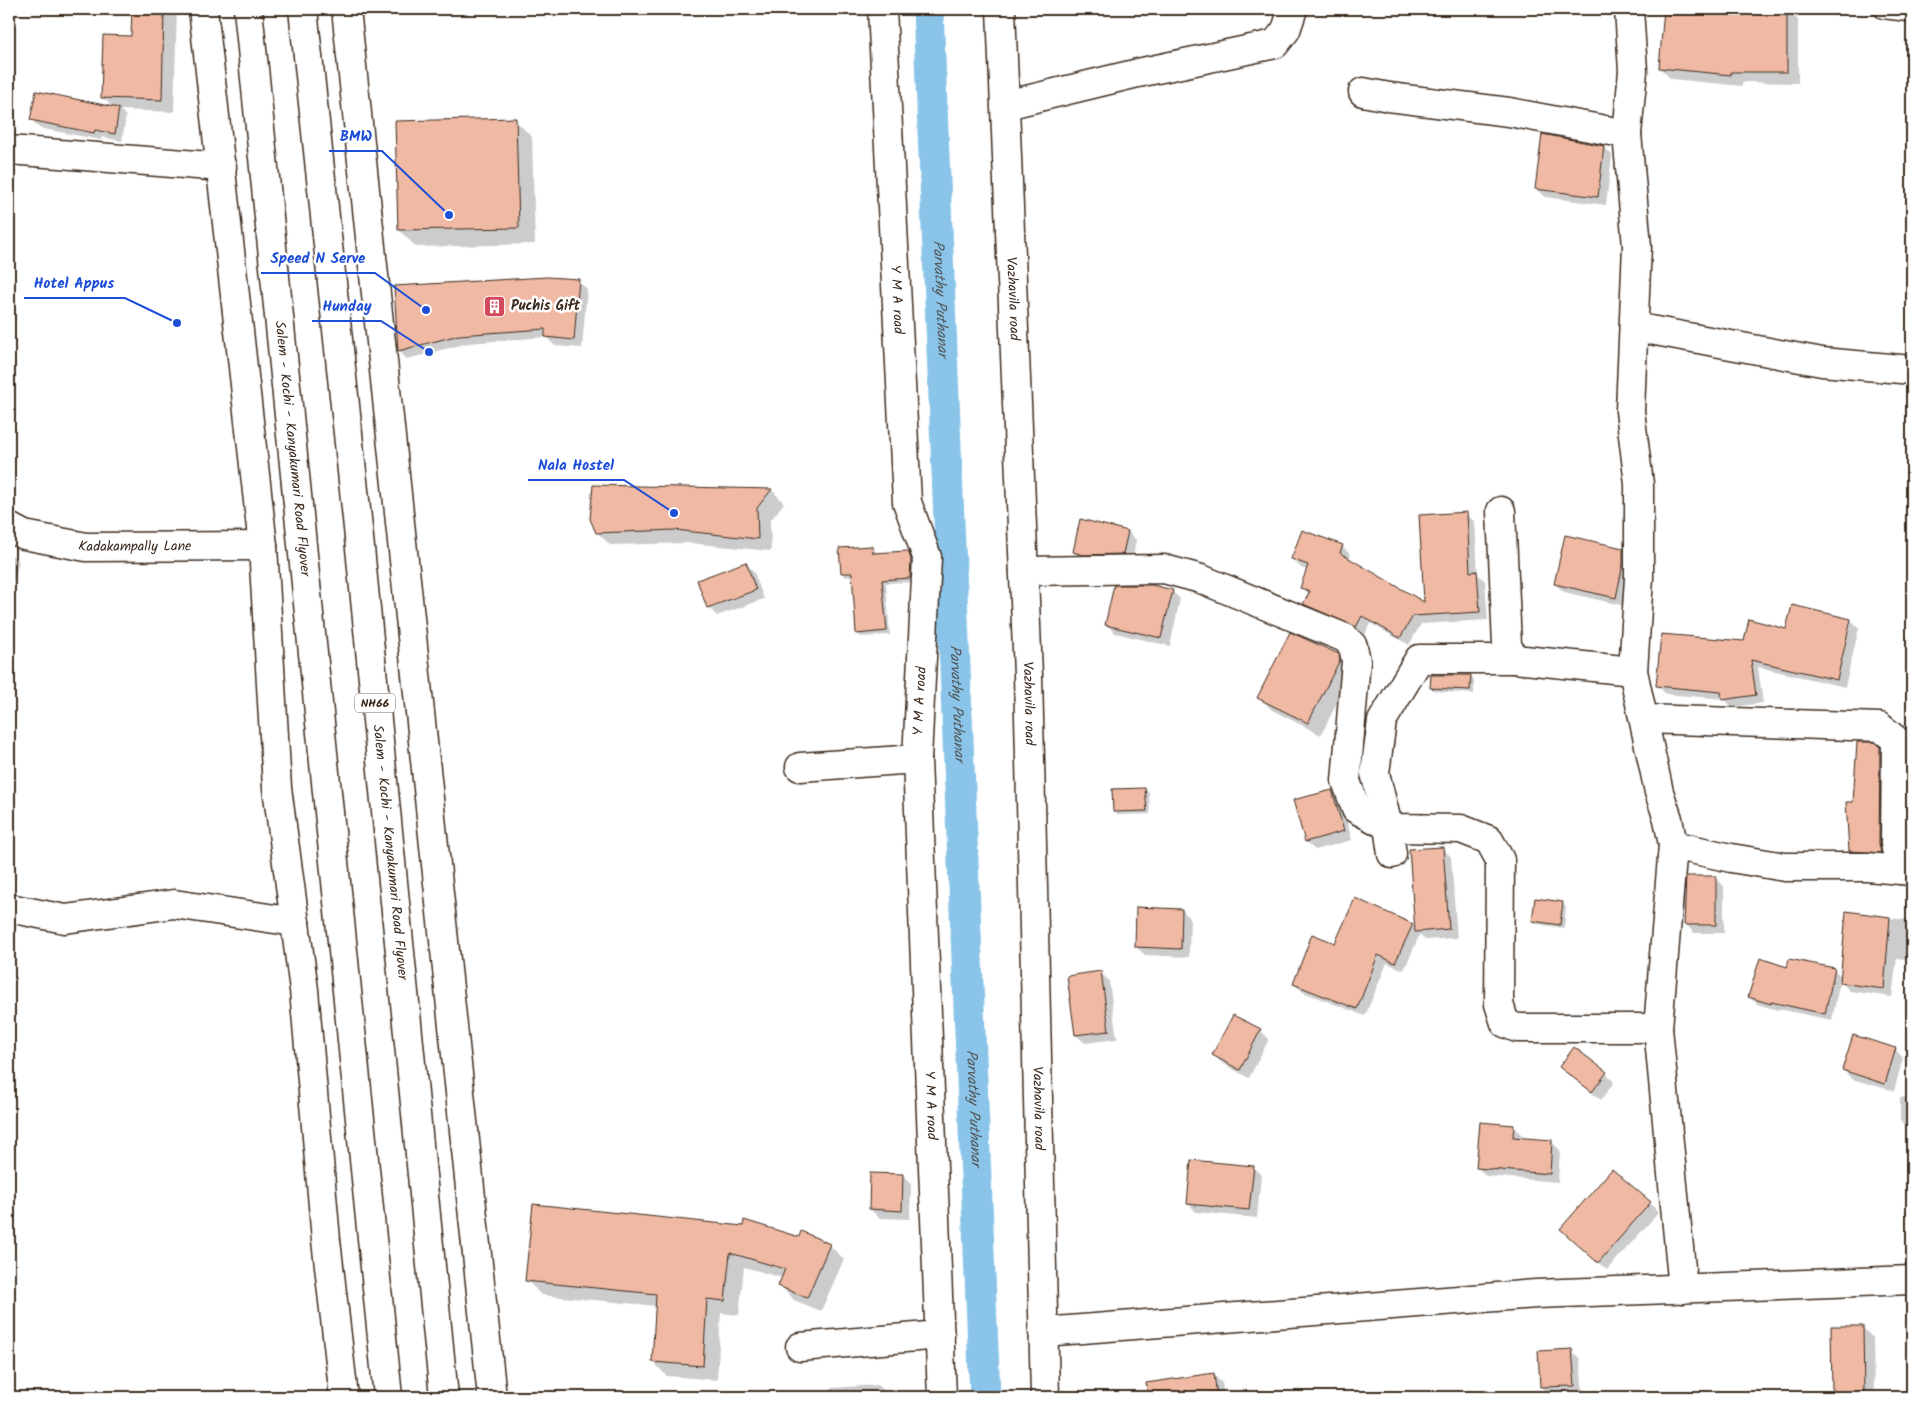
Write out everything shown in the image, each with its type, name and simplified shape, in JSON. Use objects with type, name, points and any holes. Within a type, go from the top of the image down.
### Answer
[{"type":"main road","points":[[203,9],[264,546],[277,788],[304,990],[326,1240],[344,1397]]},
{"type":"main road","name":"Salem - Kochi - Kanyakumari Road Flyover","points":[[248,9],[388,1397]]},
{"type":"main road","name":"Salem - Kochi - Kanyakumari Road Flyover","points":[[302,9],[359,538],[444,1397]]},
{"type":"main road","points":[[346,9],[492,1397]]},
{"type":"main road","name":"Y M A road","points":[[882,9],[907,502],[927,557],[918,759],[942,1397]]},
{"type":"main road","name":"Vazhavila road","points":[[1001,9],[1029,685],[1045,1397]]},
{"type":"main road","points":[[1006,105],[1138,73],[1275,44],[1286,30],[1293,9]]},
{"type":"main road","points":[[1629,9],[1632,71],[1627,134],[1637,246],[1630,411],[1639,484],[1639,578],[1633,671],[1659,792],[1668,819],[1673,845],[1658,1028],[1683,1289]]},
{"type":"main road","points":[[1363,92],[1509,112],[1627,134]]},
{"type":"main road","points":[[9,150],[222,167]]},
{"type":"main road","points":[[1634,327],[1822,362],[1912,370]]},
{"type":"main road","points":[[1501,511],[1506,644],[1514,659]]},
{"type":"main road","name":"Kadakampally Lane","points":[[9,527],[24,535],[86,547],[264,546]]},
{"type":"main road","points":[[1024,571],[1164,569],[1201,579],[1345,638],[1353,646],[1356,661],[1346,781],[1356,809],[1392,828],[1461,829],[1488,840],[1500,860],[1499,1004],[1505,1023],[1517,1028],[1658,1028]]},
{"type":"main road","points":[[1392,854],[1388,826],[1375,773],[1382,721],[1419,658],[1514,659],[1633,671]]},
{"type":"main road","points":[[1644,719],[1880,727],[1896,740],[1894,844],[1906,871],[1867,867],[1785,867],[1731,858],[1673,845]]},
{"type":"main road","points":[[800,767],[918,759]]},
{"type":"main road","points":[[9,908],[65,919],[174,904],[295,922]]},
{"type":"main road","points":[[1043,1332],[1536,1294],[1912,1280]]},
{"type":"main road","points":[[800,1347],[940,1335]]},
{"type":"lane","points":[[1883,9],[1908,12]]},
{"type":"building","points":[[132,9],[164,9],[162,100],[101,98],[103,35],[131,36]]},
{"type":"building","points":[[1664,9],[1787,9],[1787,72],[1731,72],[1731,75],[1659,68]]},
{"type":"building","points":[[36,91],[119,108],[115,134],[95,130],[94,133],[30,120]]},
{"type":"building","points":[[516,118],[519,228],[398,230],[395,121]]},
{"type":"building","points":[[1542,134],[1604,146],[1598,197],[1535,189]]},
{"type":"building","points":[[547,277],[579,279],[574,340],[545,337],[545,329],[459,335],[398,351],[394,286]]},
{"type":"building","points":[[593,485],[772,489],[757,508],[758,539],[675,530],[596,533],[590,519]]},
{"type":"building","points":[[1467,512],[1470,572],[1477,571],[1480,612],[1413,616],[1400,638],[1362,616],[1356,627],[1303,604],[1310,591],[1300,588],[1308,565],[1291,559],[1302,530],[1343,545],[1340,553],[1424,602],[1419,515]]},
{"type":"building","points":[[1080,519],[1128,531],[1123,554],[1083,555],[1073,552]]},
{"type":"building","points":[[1565,535],[1623,548],[1623,564],[1616,598],[1554,584]]},
{"type":"building","points":[[872,546],[873,553],[908,551],[911,559],[910,578],[882,580],[887,631],[856,634],[852,573],[841,573],[839,548]]},
{"type":"building","points":[[746,562],[756,590],[707,608],[697,580]]},
{"type":"building","points":[[1114,585],[1152,585],[1173,590],[1161,638],[1105,625]]},
{"type":"building","points":[[1792,605],[1851,619],[1837,680],[1751,660],[1756,695],[1722,700],[1721,692],[1656,686],[1661,634],[1744,641],[1749,619],[1786,629]]},
{"type":"building","points":[[1290,632],[1339,654],[1340,660],[1308,723],[1257,698]]},
{"type":"building","points":[[1431,675],[1471,675],[1470,690],[1430,688]]},
{"type":"building","points":[[1857,742],[1874,742],[1880,747],[1879,844],[1881,853],[1849,851],[1846,802],[1853,802]]},
{"type":"building","points":[[1145,788],[1147,811],[1113,812],[1112,789]]},
{"type":"building","points":[[1332,790],[1344,831],[1305,842],[1293,800]]},
{"type":"building","points":[[1443,847],[1449,929],[1415,932],[1409,849]]},
{"type":"building","points":[[1686,876],[1716,876],[1716,925],[1684,925]]},
{"type":"building","points":[[1355,898],[1413,924],[1395,963],[1378,955],[1357,1009],[1293,984],[1312,934],[1335,943]]},
{"type":"building","points":[[1535,898],[1563,902],[1560,925],[1532,921]]},
{"type":"building","points":[[1136,907],[1182,909],[1181,949],[1135,947]]},
{"type":"building","points":[[1846,911],[1890,917],[1884,989],[1840,983]]},
{"type":"building","points":[[1760,958],[1787,967],[1789,959],[1835,968],[1825,1014],[1771,1002],[1771,1004],[1748,997]]},
{"type":"building","points":[[1101,971],[1109,1031],[1075,1035],[1067,976]]},
{"type":"building","points":[[1233,1015],[1261,1029],[1240,1070],[1212,1055]]},
{"type":"building","points":[[1853,1035],[1896,1048],[1885,1084],[1842,1070]]},
{"type":"building","points":[[1574,1047],[1607,1072],[1592,1092],[1559,1067]]},
{"type":"building","points":[[1480,1122],[1514,1125],[1513,1137],[1552,1140],[1550,1174],[1476,1168]]},
{"type":"building","points":[[1191,1160],[1254,1166],[1249,1210],[1187,1204]]},
{"type":"building","points":[[1612,1169],[1651,1202],[1598,1263],[1560,1229]]},
{"type":"building","points":[[870,1173],[903,1174],[902,1211],[869,1209]]},
{"type":"building","points":[[533,1204],[743,1226],[744,1220],[799,1237],[801,1231],[830,1244],[807,1298],[778,1286],[785,1269],[730,1253],[725,1301],[707,1299],[703,1366],[652,1362],[656,1294],[525,1281]]},
{"type":"building","points":[[1831,1326],[1863,1326],[1864,1393],[1832,1393]]},
{"type":"building","points":[[1572,1349],[1575,1386],[1540,1387],[1538,1351]]},
{"type":"building","points":[[1214,1373],[1217,1397],[1148,1397],[1146,1383]]},
{"type":"waterway","name":"Parvathy Puthanar","points":[[928,9],[985,1397]]},
{"type":"place","name":"BMW","points":[[449,215]]},
{"type":"place","name":"Puchis Gift","points":[[495,306]]},
{"type":"place","name":"Speed N Serve","points":[[426,310]]},
{"type":"place","name":"Hotel Appus","points":[[177,323]]},
{"type":"place","name":"Hunday","points":[[429,352]]},
{"type":"place","name":"Nala Hostel","points":[[674,513]]}]
